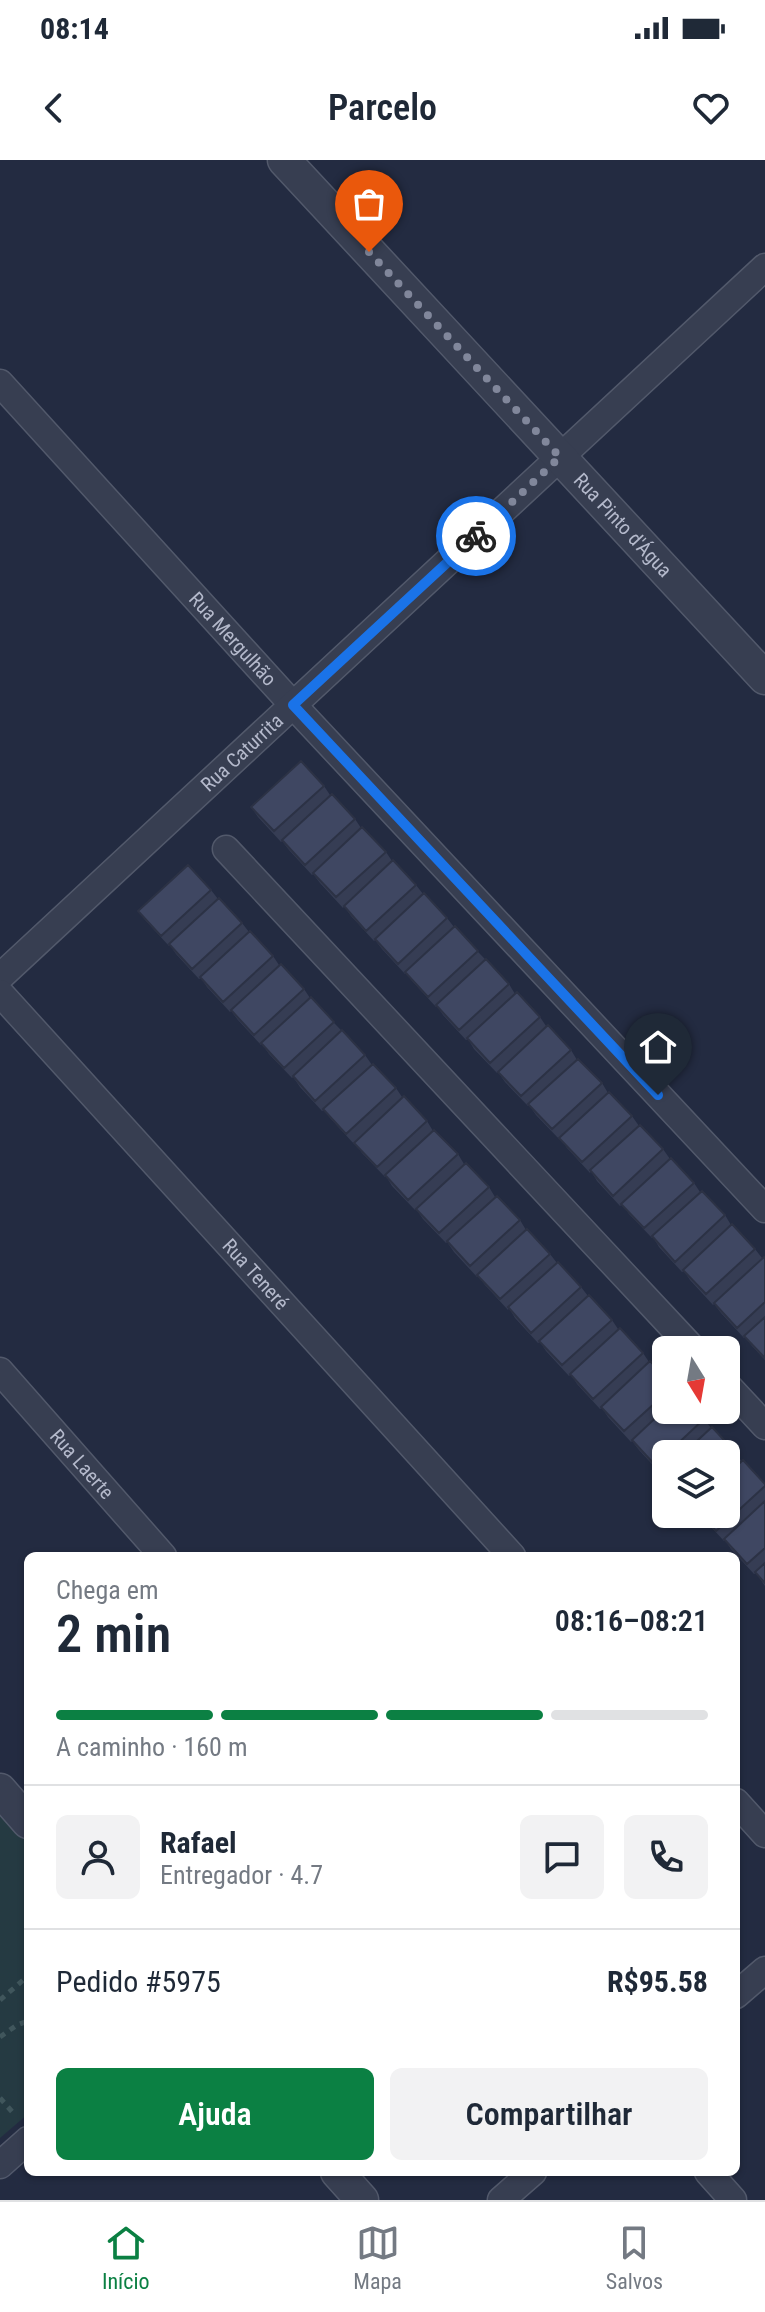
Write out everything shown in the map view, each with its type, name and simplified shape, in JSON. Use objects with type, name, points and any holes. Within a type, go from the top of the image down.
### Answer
[{"type":"street","name":"Rua Pinto d'Água","points":[[284,160],[765,678]]},
{"type":"street","name":"Rua Caturrita","points":[[0,977],[765,267]]},
{"type":"street","name":"Rua Mergulhão","points":[[0,383],[293,705],[765,1209]]},
{"type":"street","points":[[226,849],[681,1336]]},
{"type":"street","name":"Rua Teneré","points":[[0,993],[508,1552]]},
{"type":"street","name":"Rua Laerte","points":[[0,1371],[159,1552]]},
{"type":"street","points":[[740,1399],[765,1426]]},
{"type":"street","points":[[0,1790],[24,1817]]},
{"type":"street","points":[[740,1806],[765,1834]]},
{"type":"street","points":[[740,1992],[765,1970]]},
{"type":"street","points":[[0,2165],[24,2144]]},
{"type":"street","points":[[341,2176],[362,2200]]},
{"type":"street","points":[[501,2200],[528,2176]]},
{"type":"street","points":[[712,2176],[733,2200]]},
{"type":"path","points":[[0,2000],[24,1979]]},
{"type":"path","points":[[0,2037],[24,2022]]},
{"type":"shaded area","points":[[0,1810],[24,1837],[24,2117],[0,2138]]},
{"type":"building","points":[[301,761],[324,786],[274,831],[251,807]]},
{"type":"building","points":[[332,794],[355,819],[305,865],[282,840]]},
{"type":"building","points":[[362,827],[386,852],[336,897],[313,873]]},
{"type":"building","points":[[393,860],[416,885],[366,931],[344,906]]},
{"type":"building","points":[[188,865],[211,890],[161,936],[138,911]]},
{"type":"building","points":[[424,893],[447,918],[398,964],[375,939]]},
{"type":"building","points":[[219,898],[242,923],[192,969],[169,944]]},
{"type":"building","points":[[455,926],[478,951],[428,997],[405,972]]},
{"type":"building","points":[[250,931],[273,956],[223,1002],[200,977]]},
{"type":"building","points":[[486,959],[509,984],[459,1030],[436,1005]]},
{"type":"building","points":[[281,964],[304,989],[254,1035],[231,1010]]},
{"type":"building","points":[[517,992],[540,1017],[490,1063],[467,1038]]},
{"type":"building","points":[[311,997],[334,1022],[284,1068],[261,1043]]},
{"type":"building","points":[[548,1025],[571,1050],[521,1096],[498,1072]]},
{"type":"building","points":[[342,1030],[365,1055],[315,1101],[293,1076]]},
{"type":"building","points":[[578,1059],[602,1083],[552,1129],[528,1104]]},
{"type":"building","points":[[373,1064],[396,1088],[346,1134],[323,1109]]},
{"type":"building","points":[[609,1092],[632,1116],[582,1162],[559,1138]]},
{"type":"building","points":[[404,1096],[427,1121],[377,1167],[354,1143]]},
{"type":"building","points":[[640,1125],[663,1149],[613,1196],[590,1170]]},
{"type":"building","points":[[434,1130],[458,1154],[408,1200],[385,1175]]},
{"type":"building","points":[[671,1158],[694,1183],[644,1228],[621,1204]]},
{"type":"building","points":[[466,1163],[489,1187],[439,1233],[416,1209]]},
{"type":"building","points":[[702,1191],[725,1215],[675,1262],[652,1236]]},
{"type":"building","points":[[497,1196],[520,1220],[470,1266],[447,1241]]},
{"type":"building","points":[[732,1224],[755,1249],[706,1294],[683,1270]]},
{"type":"building","points":[[527,1229],[550,1254],[500,1299],[477,1275]]},
{"type":"building","points":[[764,1257],[765,1302],[737,1328],[714,1303]]},
{"type":"building","points":[[558,1262],[581,1287],[531,1333],[508,1307]]},
{"type":"building","points":[[589,1295],[612,1320],[562,1365],[539,1341]]},
{"type":"building","points":[[765,1317],[765,1358],[744,1336]]},
{"type":"building","points":[[620,1328],[643,1353],[593,1399],[570,1374]]},
{"type":"building","points":[[650,1361],[652,1363],[652,1406],[624,1431],[601,1407]]},
{"type":"building","points":[[652,1421],[652,1424],[699,1424],[682,1440],[652,1440],[652,1462],[632,1440]]},
{"type":"building","points":[[712,1427],[724,1440],[698,1440]]},
{"type":"building","points":[[743,1460],[765,1486],[740,1509],[740,1463]]},
{"type":"building","points":[[765,1501],[765,1548],[747,1564],[740,1552],[736,1552],[724,1539],[740,1528],[740,1524]]},
{"type":"building","points":[[765,1563],[765,1583],[755,1572]]},
{"type":"way so far","points":[[369,252],[560,457],[476,536]]},
{"type":"route","points":[[476,536],[293,705],[658,1095]]}]
